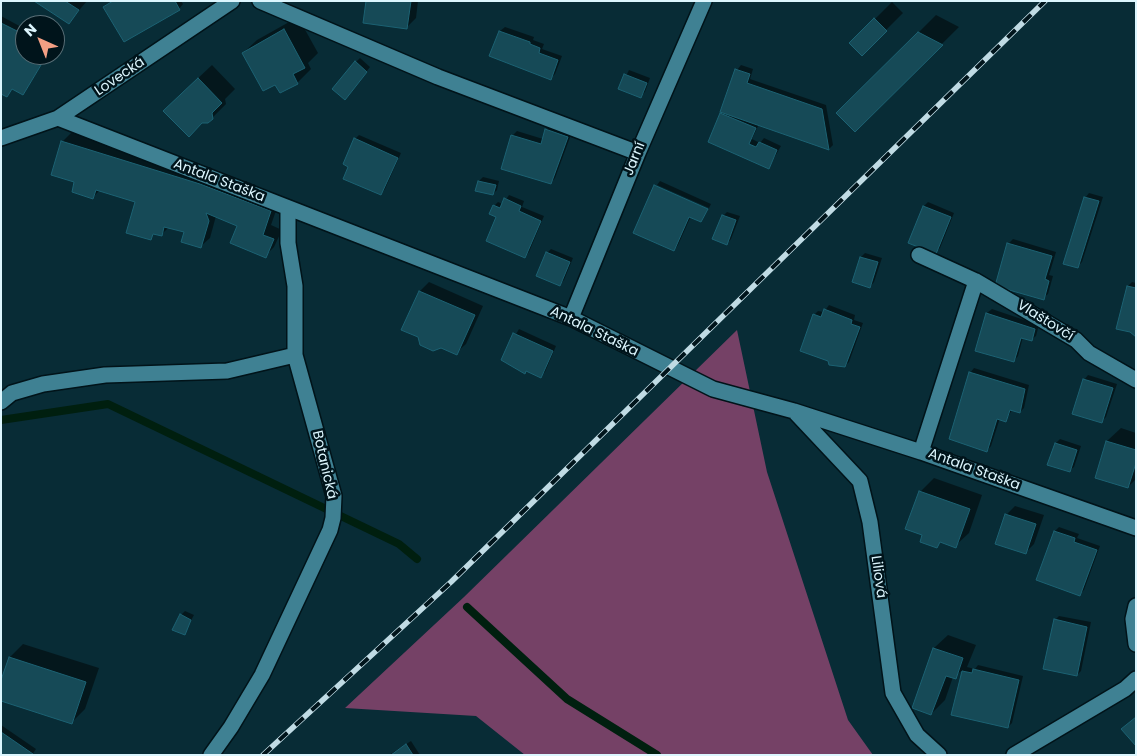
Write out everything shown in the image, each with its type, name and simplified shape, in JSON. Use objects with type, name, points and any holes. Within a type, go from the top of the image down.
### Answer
[{"type":"street","name":"Lovecká","points":[[1,138],[58,118],[232,1]]},
{"type":"street","points":[[260,1],[438,77],[638,153]]},
{"type":"street","name":"Jarní","points":[[572,318],[638,153],[704,1]]},
{"type":"street","name":"Antala Staška","points":[[58,118],[572,318],[714,390],[794,411],[921,452],[1136,528]]},
{"type":"street","name":"Botanická","points":[[211,755],[231,727],[262,675],[330,530],[334,496],[295,354],[295,286],[288,242],[288,208]]},
{"type":"street","name":"Vlaštovčí","points":[[919,255],[976,281],[1076,340],[1089,353],[1136,380]]},
{"type":"street","points":[[921,452],[976,281]]},
{"type":"street","points":[[1,402],[12,393],[42,384],[105,375],[227,371],[295,354]]},
{"type":"street","name":"Liliová","points":[[794,411],[860,481],[870,522],[893,693],[916,735],[939,755]]},
{"type":"street","points":[[1136,606],[1133,619],[1136,644]]},
{"type":"street","points":[[1014,755],[1125,689],[1136,679]]},
{"type":"shaded area","points":[[737,330],[767,472],[848,720],[873,755],[525,755],[476,716],[345,708],[464,597]]},
{"type":"building","points":[[34,1],[65,1],[79,10],[69,24],[65,21],[65,15],[55,15]]},
{"type":"building","points":[[113,1],[175,1],[180,10],[124,42],[103,7]]},
{"type":"building","points":[[366,1],[411,1],[407,29],[363,23]]},
{"type":"building","points":[[874,18],[887,31],[862,56],[849,43]]},
{"type":"building","points":[[1,23],[15,30],[15,65],[41,65],[23,95],[12,89],[7,97],[1,94]]},
{"type":"building","points":[[284,29],[305,68],[293,74],[298,84],[280,93],[275,85],[263,91],[242,53]]},
{"type":"building","points":[[499,31],[530,42],[530,44],[540,48],[539,53],[558,60],[551,80],[489,56]]},
{"type":"building","points":[[918,32],[943,45],[855,132],[836,113]]},
{"type":"building","points":[[355,61],[367,72],[345,100],[332,89]]},
{"type":"building","points":[[735,69],[750,74],[747,83],[822,109],[829,150],[720,112]]},
{"type":"building","points":[[624,74],[647,83],[641,98],[618,89]]},
{"type":"building","points":[[198,78],[222,103],[212,113],[213,119],[208,123],[202,123],[189,137],[163,111]]},
{"type":"building","points":[[720,113],[756,128],[749,144],[756,147],[759,142],[777,150],[769,169],[708,142]]},
{"type":"building","points":[[545,129],[568,137],[551,184],[501,169],[511,135],[541,144]]},
{"type":"building","points":[[354,138],[398,158],[381,195],[343,179],[348,167],[343,164]]},
{"type":"building","points":[[61,141],[200,184],[271,211],[263,235],[274,239],[266,258],[230,243],[237,226],[206,213],[209,221],[201,248],[181,242],[184,232],[164,227],[162,236],[153,234],[151,240],[126,233],[135,202],[96,190],[93,199],[72,192],[74,182],[51,175]]},
{"type":"building","points":[[478,181],[496,185],[493,195],[475,191]]},
{"type":"building","points":[[654,185],[708,209],[701,222],[689,217],[674,251],[633,233]]},
{"type":"building","points":[[1084,197],[1099,201],[1078,268],[1063,264]]},
{"type":"building","points":[[504,198],[521,206],[519,211],[541,221],[525,258],[486,241],[496,217],[489,214],[493,205],[500,208]]},
{"type":"building","points":[[923,206],[951,217],[936,254],[908,243]]},
{"type":"building","points":[[722,215],[736,220],[727,245],[712,239]]},
{"type":"building","points":[[1007,243],[1052,256],[1045,279],[1049,281],[1044,300],[995,286]]},
{"type":"building","points":[[546,252],[570,262],[560,286],[536,276]]},
{"type":"building","points":[[860,257],[878,262],[870,288],[852,282]]},
{"type":"building","points":[[1127,286],[1136,288],[1136,337],[1130,332],[1116,329]]},
{"type":"building","points":[[419,291],[475,315],[457,355],[441,348],[433,351],[420,345],[418,337],[401,330]]},
{"type":"building","points":[[824,309],[852,320],[851,324],[860,327],[845,367],[829,365],[828,361],[800,351],[813,314],[821,317]]},
{"type":"building","points":[[986,313],[1035,329],[1032,341],[1021,338],[1014,362],[975,351]]},
{"type":"building","points":[[513,333],[553,351],[541,378],[526,371],[525,374],[501,360]]},
{"type":"building","points":[[969,372],[1025,389],[1020,413],[1010,410],[1006,422],[997,419],[987,452],[949,439]]},
{"type":"building","points":[[1083,379],[1113,388],[1102,423],[1072,414]]},
{"type":"building","points":[[1106,441],[1136,450],[1136,463],[1128,488],[1095,478]]},
{"type":"building","points":[[1055,443],[1077,450],[1070,472],[1047,465]]},
{"type":"building","points":[[919,491],[970,509],[956,548],[940,542],[937,548],[920,542],[922,535],[905,529]]},
{"type":"building","points":[[1005,514],[1036,524],[1026,554],[995,544]]},
{"type":"building","points":[[1054,531],[1075,538],[1074,542],[1097,550],[1080,596],[1036,580]]},
{"type":"building","points":[[180,614],[191,620],[185,635],[172,630]]},
{"type":"building","points":[[1054,619],[1087,627],[1077,676],[1043,669]]},
{"type":"building","points":[[933,648],[963,658],[956,679],[946,676],[931,715],[912,708]]},
{"type":"building","points":[[9,657],[86,682],[72,724],[1,701],[1,680]]},
{"type":"building","points":[[973,669],[1019,680],[1008,728],[951,715],[962,671],[972,673]]},
{"type":"building","points":[[1136,717],[1136,746],[1121,729]]},
{"type":"building","points":[[1,732],[33,754],[1,755]]},
{"type":"building","points":[[406,744],[413,755],[391,755]]},
{"type":"waterway","points":[[1,420],[108,404],[399,544],[417,559]]},
{"type":"waterway","points":[[467,607],[567,699],[657,755]]},
{"type":"railway","points":[[263,755],[451,582],[1045,1]]}]
